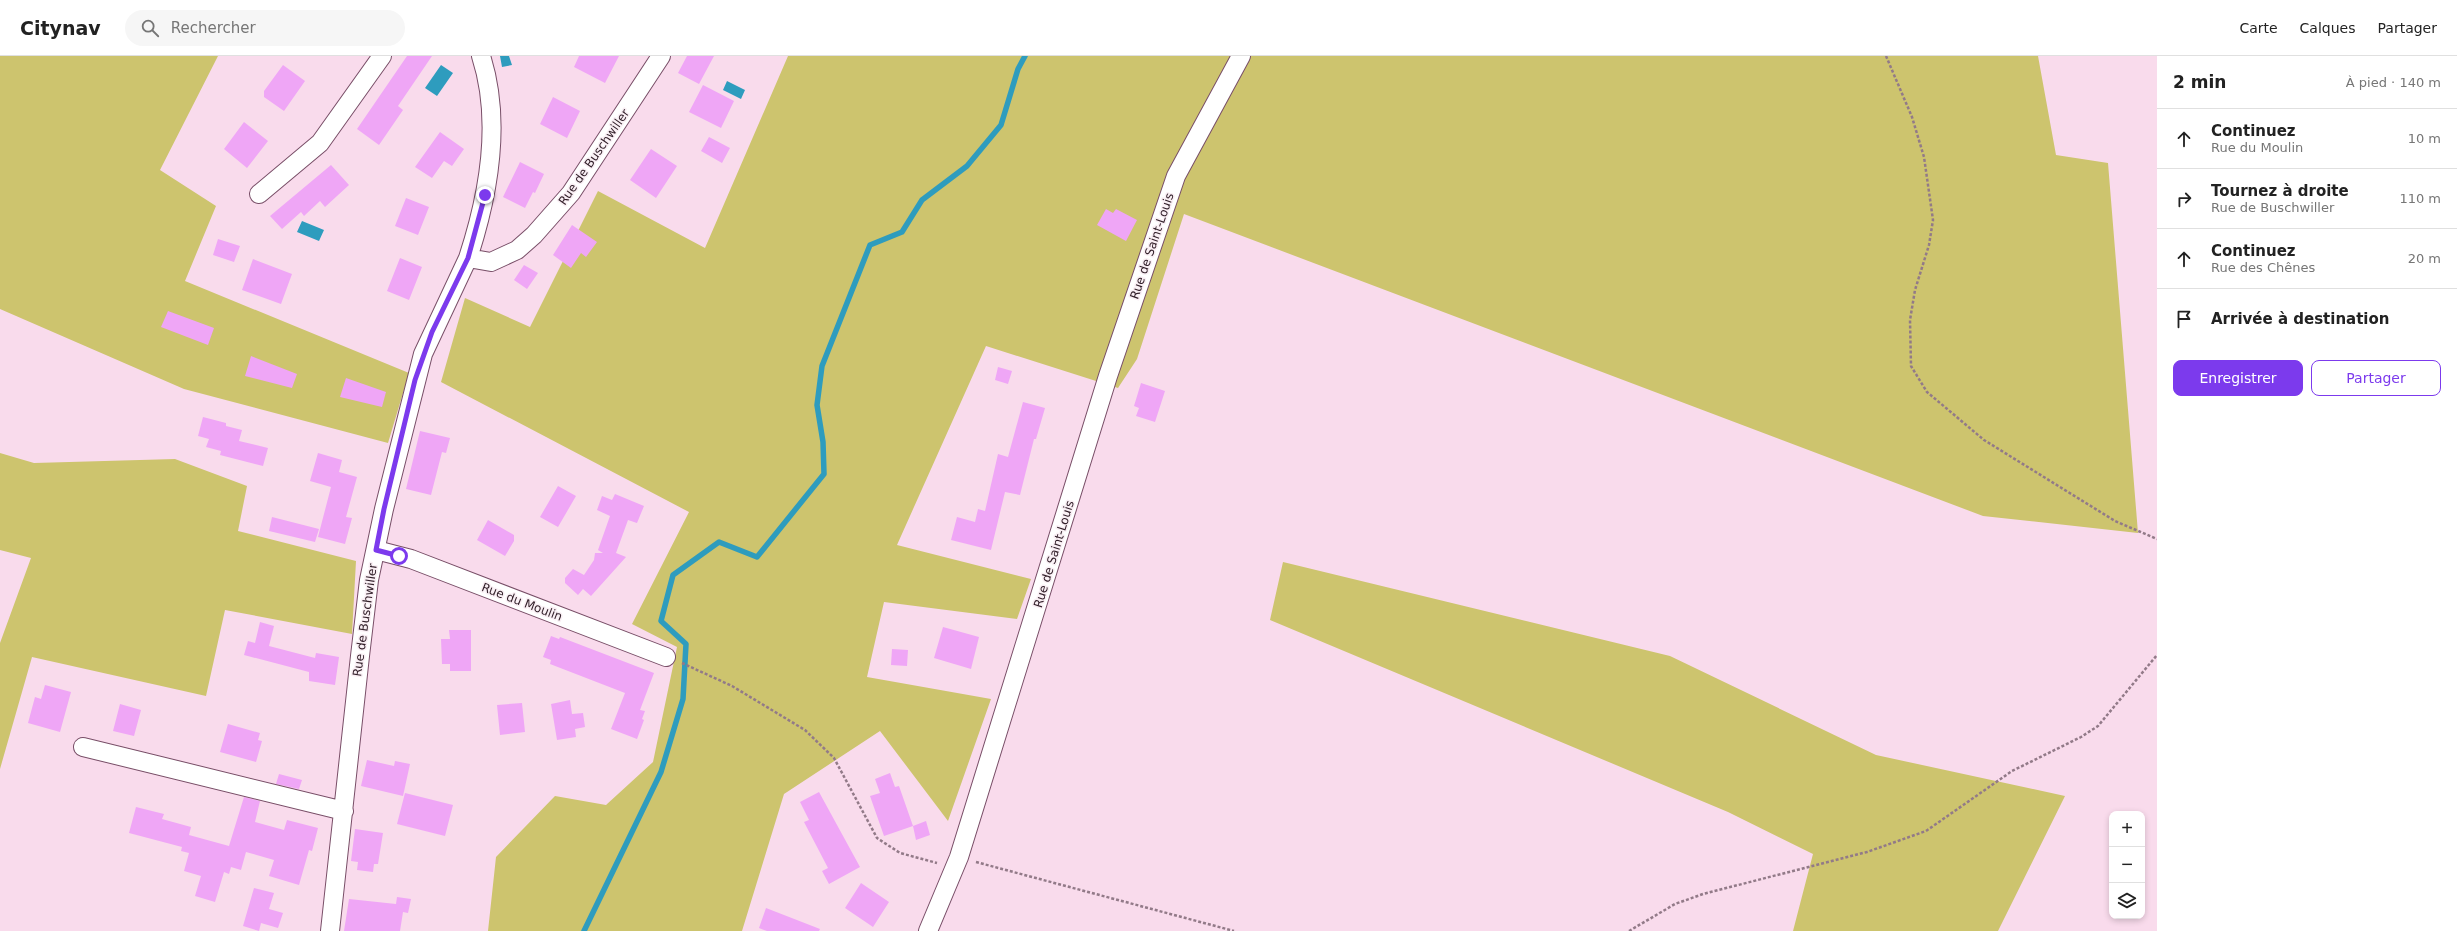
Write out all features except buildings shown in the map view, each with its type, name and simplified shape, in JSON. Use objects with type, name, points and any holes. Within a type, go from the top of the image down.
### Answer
[{"type":"street","points":[[259,194],[320,143],[382,56]]},
{"type":"street","points":[[468,258],[485,195],[492,131],[488,86],[481,56]]},
{"type":"street","name":"Rue de Buschwiller","points":[[330,931],[369,580],[384,509],[423,354],[468,258],[491,262],[517,250],[534,235],[571,193],[660,56]]},
{"type":"street","name":"Rue de Saint-Louis","points":[[928,931],[957,862],[1110,369],[1176,176],[1241,56]]},
{"type":"street","name":"Rue du Moulin","points":[[376,550],[411,559],[673,660]]},
{"type":"street","points":[[83,747],[344,811]]},
{"type":"path","points":[[1886,56],[1912,118],[1924,157],[1933,220],[1928,245],[1915,290],[1910,320],[1911,366],[1927,392],[1970,430],[2005,455],[2060,486],[2115,521],[2157,539]]},
{"type":"path","points":[[1629,931],[1675,904],[1703,894],[1867,852],[1926,831],[2012,771],[2081,737],[2098,726],[2157,655]]},
{"type":"path","points":[[673,660],[697,669],[767,706],[805,730],[819,741],[834,758],[877,838],[900,852],[957,862],[1234,931]]},
{"type":"shaded area","points":[[0,56],[218,56],[160,170],[216,206],[185,281],[409,373],[388,443],[184,389],[0,309]]},
{"type":"shaded area","points":[[788,56],[2038,56],[2056,155],[2108,163],[2138,533],[1983,516],[1184,214],[1137,359],[1118,388],[986,346],[897,545],[1031,579],[1017,619],[884,602],[867,677],[991,699],[948,821],[880,731],[784,794],[742,931],[488,931],[496,857],[555,796],[606,805],[653,762],[677,647],[632,624],[689,512],[441,382],[465,298],[530,327],[598,191],[705,248]]},
{"type":"shaded area","points":[[0,453],[34,463],[175,459],[247,486],[238,531],[356,561],[352,634],[225,610],[206,696],[32,657],[0,769],[0,643],[31,558],[0,550]]},
{"type":"shaded area","points":[[1283,562],[1670,656],[1876,755],[2065,796],[1998,931],[1793,931],[1813,854],[1728,812],[1270,620]]},
{"type":"water","points":[[500,56],[509,56],[512,65],[502,67]]},
{"type":"water","points":[[441,65],[453,73],[437,96],[425,88]]},
{"type":"water","points":[[727,81],[745,90],[741,99],[723,90]]},
{"type":"water","points":[[302,221],[324,230],[319,241],[297,232]]},
{"type":"waterway","points":[[584,931],[661,772],[683,699],[686,644],[661,621],[673,575],[719,542],[757,557],[824,474],[823,442],[817,405],[822,366],[870,245],[902,232],[922,200],[967,166],[1001,125],[1018,69],[1025,56]]},
{"type":"route","points":[[399,556],[376,550],[384,509],[415,380],[423,354],[468,258],[476,235],[485,195]]}]
